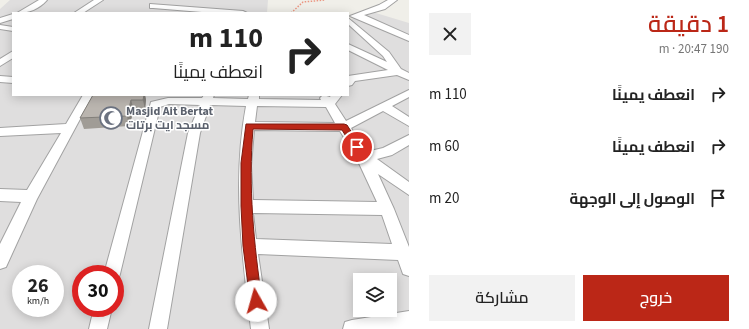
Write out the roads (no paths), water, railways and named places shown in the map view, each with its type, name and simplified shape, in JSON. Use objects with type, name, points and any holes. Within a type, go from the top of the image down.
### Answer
[{"type":"street","points":[[23,12],[37,5],[43,0]]},
{"type":"street","points":[[80,12],[99,0]]},
{"type":"street","points":[[145,0],[157,3],[234,12]]},
{"type":"street","points":[[349,17],[382,7],[393,0]]},
{"type":"street","points":[[148,12],[157,3]]},
{"type":"street","points":[[357,15],[405,36]]},
{"type":"street","points":[[0,21],[12,16]]},
{"type":"street","points":[[349,21],[378,38],[398,72]]},
{"type":"street","points":[[0,27],[12,29]]},
{"type":"street","points":[[349,47],[378,38],[405,36]]},
{"type":"street","points":[[349,48],[409,77]]},
{"type":"street","points":[[0,63],[12,55]]},
{"type":"street","points":[[349,79],[398,72]]},
{"type":"street","points":[[0,80],[12,80]]},
{"type":"street","points":[[249,126],[344,127],[385,107],[409,93]]},
{"type":"street","points":[[1,256],[31,196],[87,96]]},
{"type":"street","points":[[158,329],[194,133],[208,98]]},
{"type":"street","points":[[114,265],[155,105],[168,101],[208,98],[330,98],[344,127],[363,157],[387,209],[409,268]]},
{"type":"street","points":[[253,99],[245,163],[246,206],[249,246],[260,329]]},
{"type":"street","points":[[385,107],[409,122]]},
{"type":"street","points":[[0,132],[68,128]]},
{"type":"street","points":[[363,157],[391,151],[409,139]]},
{"type":"street","points":[[363,157],[409,189]]},
{"type":"street","points":[[0,195],[31,196]]},
{"type":"street","points":[[246,206],[387,209]]},
{"type":"street","points":[[249,246],[403,252]]},
{"type":"street","points":[[98,329],[101,317]]},
{"type":"street","points":[[352,329],[409,320]]},
{"type":"place","name":"Masjid Ait Bertat مسجد ايت برتات","points":[[111,118]]}]
